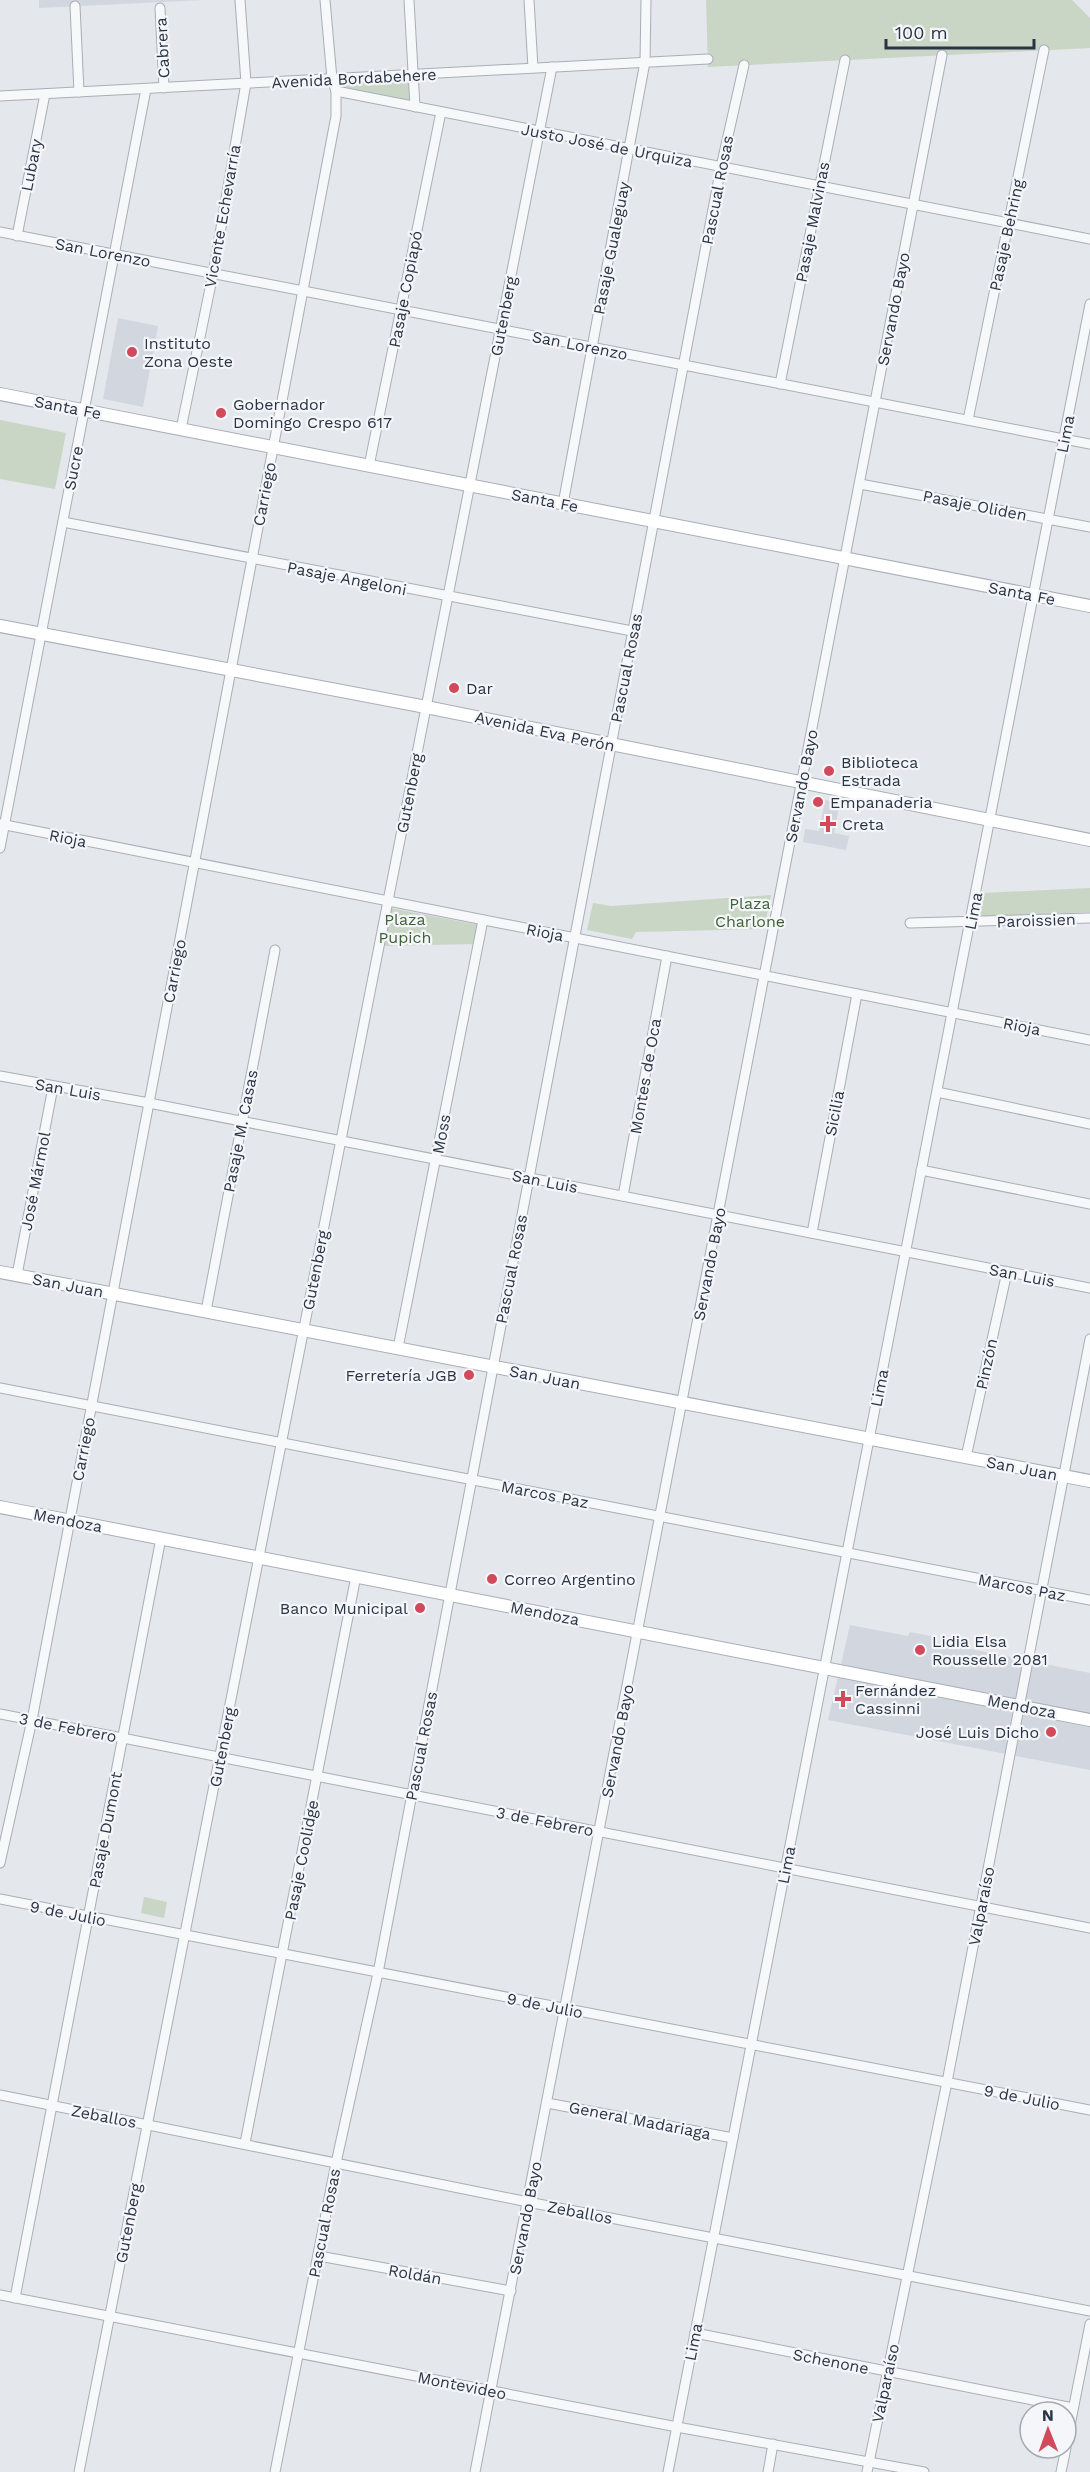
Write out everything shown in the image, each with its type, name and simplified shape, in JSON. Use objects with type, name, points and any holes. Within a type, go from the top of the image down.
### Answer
[{"type":"main road","name":"Santa Fe","points":[[0,394],[1090,606]]},
{"type":"main road","name":"Avenida Eva Perón","points":[[0,626],[426,706],[1090,840]]},
{"type":"main road","name":"San Juan","points":[[0,1272],[1090,1481]]},
{"type":"main road","name":"Mendoza","points":[[0,1507],[1090,1719]]},
{"type":"street","name":"Vicente Echevarría","points":[[181,429],[213,274],[246,83],[240,0]]},
{"type":"street","name":"Carriego","points":[[0,1863],[32,1720],[336,116],[336,91],[332,79],[325,0]]},
{"type":"street","points":[[409,0],[415,107]]},
{"type":"street","points":[[529,0],[533,68]]},
{"type":"street","name":"Pasaje Gualeguay","points":[[563,504],[645,62],[646,0]]},
{"type":"street","points":[[75,6],[80,92]]},
{"type":"street","name":"Cabrera","points":[[160,8],[164,88]]},
{"type":"street","name":"Pasaje Behring","points":[[968,420],[1044,50]]},
{"type":"street","name":"Servando Bayo","points":[[475,2472],[942,55]]},
{"type":"street","name":"Avenida Bordabehere","points":[[0,96],[708,59]]},
{"type":"street","name":"Pasaje Malvinas","points":[[780,384],[845,60]]},
{"type":"street","name":"Pascual Rosas","points":[[274,2472],[336,2163],[378,1973],[653,521],[721,167],[744,65]]},
{"type":"street","name":"Gutenberg","points":[[79,2472],[552,67]]},
{"type":"street","name":"Sucre","points":[[0,848],[2,825],[146,89]]},
{"type":"street","name":"Justo José de Urquiza","points":[[336,91],[1090,239]]},
{"type":"street","name":"Lubary","points":[[18,236],[45,94]]},
{"type":"street","name":"Pasaje Copiapó","points":[[369,466],[441,112]]},
{"type":"street","name":"San Lorenzo","points":[[0,232],[1090,444]]},
{"type":"street","name":"Lima","points":[[668,2472],[1033,595],[1064,438],[1085,354],[1090,304]]},
{"type":"street","name":"Pasaje Oliden","points":[[860,483],[1090,527]]},
{"type":"street","name":"Pasaje Angeloni","points":[[63,522],[633,632]]},
{"type":"street","name":"Rioja","points":[[2,825],[1090,1040]]},
{"type":"street","name":"Paroissien","points":[[910,923],[1090,918]]},
{"type":"street","name":"Moss","points":[[398,1348],[483,920]]},
{"type":"street","name":"Pasaje M. Casas","points":[[206,1311],[275,951]]},
{"type":"street","name":"Montes de Oca","points":[[623,1196],[667,956]]},
{"type":"street","name":"Sicilia","points":[[812,1233],[857,994]]},
{"type":"street","name":"San Luis","points":[[0,1076],[341,1140],[1090,1288]]},
{"type":"street","name":"José Mármol","points":[[17,1275],[53,1087]]},
{"type":"street","points":[[937,1092],[1090,1124]]},
{"type":"street","points":[[921,1170],[1090,1204]]},
{"type":"street","name":"Pinzón","points":[[966,1457],[1007,1272]]},
{"type":"street","name":"Valparaíso","points":[[867,2472],[947,2082],[1090,1339]]},
{"type":"street","name":"Marcos Paz","points":[[0,1388],[1090,1600]]},
{"type":"street","name":"Pasaje Dumont","points":[[15,2298],[161,1538]]},
{"type":"street","name":"Pasaje Coolidge","points":[[245,2143],[356,1576]]},
{"type":"street","name":"3 de Febrero","points":[[0,1714],[1090,1928]]},
{"type":"street","name":"9 de Julio","points":[[0,1899],[1090,2110]]},
{"type":"street","name":"Zeballos","points":[[0,2095],[528,2202],[1090,2311]]},
{"type":"street","name":"General Madariaga","points":[[548,2103],[733,2138]]},
{"type":"street","name":"Roldán","points":[[319,2256],[511,2292]]},
{"type":"street","name":"Montevideo","points":[[0,2295],[677,2427],[924,2472]]},
{"type":"street","points":[[1075,2400],[1090,2324]]},
{"type":"street","name":"Schenone","points":[[695,2333],[1032,2400]]},
{"type":"street","points":[[768,2472],[773,2444]]},
{"type":"shaded area","points":[[39,0],[203,0],[39,8]]},
{"type":"shaded area","name":"Instituto Zona Oeste","points":[[118,318],[158,326],[143,407],[103,399]]},
{"type":"shaded area","name":"Creta","points":[[825,800],[840,803],[834,833],[849,836],[846,850],[803,842],[805,829],[819,831]]},
{"type":"shaded area","points":[[850,1625],[908,1636],[910,1632],[935,1637],[935,1642],[1090,1673],[1090,1770],[828,1720]]},
{"type":"green space","points":[[706,0],[1072,0],[1090,18],[1090,48],[708,67]]},
{"type":"green space","points":[[406,79],[409,82],[409,101],[345,89],[342,86],[345,82]]},
{"type":"green space","points":[[0,420],[66,433],[55,489],[0,479]]},
{"type":"green space","points":[[1090,888],[1090,912],[979,917],[982,893]]},
{"type":"green space","name":"Plaza Charlone","points":[[771,895],[764,929],[636,932],[632,939],[587,930],[593,903],[611,906]]},
{"type":"green space","name":"Plaza Pupich","points":[[390,908],[479,925],[475,944],[382,946]]},
{"type":"green space","points":[[144,1897],[167,1902],[164,1918],[141,1913]]},
{"type":"place","name":"Instituto Zona Oeste","points":[[132,352]]},
{"type":"place","name":"Gobernador Domingo Crespo 617","points":[[221,413]]},
{"type":"place","name":"Dar","points":[[454,688]]},
{"type":"place","name":"Biblioteca Estrada","points":[[829,771]]},
{"type":"place","name":"Empanaderia","points":[[818,802]]},
{"type":"place","name":"Creta","points":[[828,824]]},
{"type":"place","name":"Ferretería JGB","points":[[469,1375]]},
{"type":"place","name":"Correo Argentino","points":[[492,1579]]},
{"type":"place","name":"Banco Municipal","points":[[420,1608]]},
{"type":"place","name":"Lidia Elsa Rousselle 2081","points":[[920,1650]]},
{"type":"place","name":"Fernández Cassinni","points":[[843,1699]]},
{"type":"place","name":"José Luis Dicho","points":[[1051,1732]]}]
